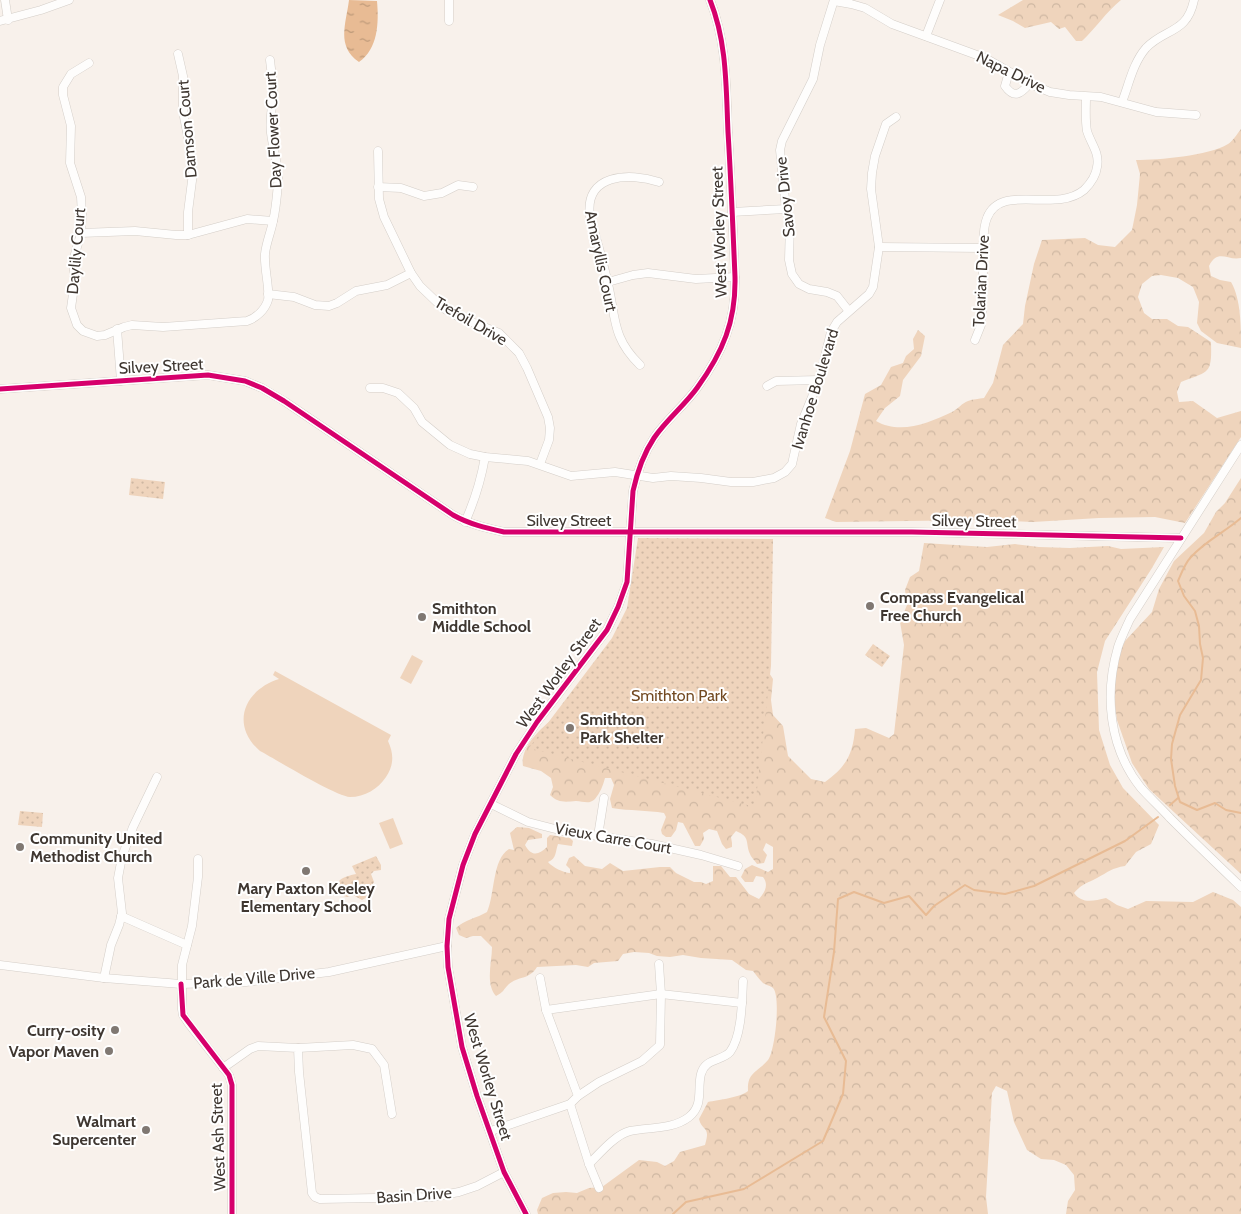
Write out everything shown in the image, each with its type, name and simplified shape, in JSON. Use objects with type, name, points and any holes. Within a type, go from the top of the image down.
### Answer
[{"type":"street","points":[[5,0],[4,20],[69,0]]},
{"type":"street","points":[[449,0],[449,22]]},
{"type":"street","name":"West Worley Street","points":[[526,1214],[504,1172],[477,1096],[462,1046],[448,967],[449,919],[463,865],[475,834],[516,754],[537,722],[607,630],[618,607],[626,582],[636,477],[654,438],[697,388],[719,353],[731,326],[735,296],[735,277],[724,49],[710,0]]},
{"type":"street","name":"Napa Drive","points":[[834,0],[865,8],[892,24],[985,58],[1029,84],[1050,92],[1101,97],[1156,112],[1196,115]]},
{"type":"street","name":"Savoy Drive","points":[[834,0],[820,44],[813,79],[782,141],[780,150],[786,209],[790,223],[789,260],[792,274],[799,284],[809,289],[837,296],[848,310]]},
{"type":"street","points":[[926,36],[940,0]]},
{"type":"street","points":[[1122,102],[1138,59],[1147,47],[1184,23],[1192,11],[1194,0]]},
{"type":"street","name":"Damson Court","points":[[178,54],[183,76],[183,112],[193,173],[188,212],[188,235]]},
{"type":"street","name":"Day Flower Court","points":[[268,294],[265,276],[265,255],[273,221],[278,165],[271,134],[270,120],[273,91],[270,60]]},
{"type":"street","name":"Daylily Court","points":[[89,63],[71,74],[66,80],[62,96],[71,126],[70,163],[81,197],[82,215],[81,233],[73,260],[75,280],[71,308],[73,318],[83,331],[96,336],[105,335],[117,330]]},
{"type":"street","points":[[1009,72],[1005,86],[1010,93],[1016,94],[1023,91],[1029,84]]},
{"type":"street","name":"Tolarian Drive","points":[[975,340],[981,325],[984,226],[992,209],[1008,200],[1068,199],[1083,191],[1093,178],[1098,158],[1088,132],[1086,97]]},
{"type":"street","name":"Ivanhoe Boulevard","points":[[370,388],[382,388],[398,393],[414,408],[422,422],[450,445],[470,454],[540,464],[571,476],[615,472],[636,477],[681,477],[731,482],[753,482],[774,478],[785,472],[792,464],[801,424],[819,380],[830,332],[836,322],[848,310],[869,294],[873,286],[879,247],[873,208],[872,173],[875,156],[886,124],[896,117]]},
{"type":"street","name":"Trefoil Drive","points":[[378,151],[379,199],[384,217],[411,273],[431,298],[443,308],[499,333],[520,353],[548,417],[550,428],[549,440],[540,464]]},
{"type":"street","name":"Amaryllis Court","points":[[640,365],[630,356],[619,336],[614,321],[608,282],[588,205],[590,196],[596,188],[604,182],[613,179],[647,178],[659,182]]},
{"type":"street","points":[[378,187],[401,188],[424,196],[442,193],[458,185],[473,186]]},
{"type":"street","points":[[732,212],[786,209]]},
{"type":"street","points":[[81,233],[135,231],[188,235],[247,219],[273,221]]},
{"type":"street","points":[[879,247],[983,248]]},
{"type":"street","points":[[121,381],[117,330],[132,325],[162,327],[247,321],[258,315],[268,302],[268,294],[294,297],[315,304],[329,306],[356,291],[387,285],[411,273]]},
{"type":"street","points":[[608,282],[648,273],[696,279],[735,277]]},
{"type":"street","name":"Silvey Street","points":[[0,390],[208,376],[245,381],[262,388],[284,401],[465,522],[504,532],[912,532],[1181,538]]},
{"type":"street","points":[[767,386],[776,381],[819,380]]},
{"type":"street","points":[[1241,445],[1130,619],[1118,645],[1111,675],[1112,722],[1120,750],[1130,771],[1141,788],[1241,887]]},
{"type":"street","points":[[465,522],[481,480],[485,457]]},
{"type":"street","points":[[104,978],[111,945],[121,916],[118,878],[122,858],[132,827],[157,777]]},
{"type":"street","points":[[598,836],[604,798]]},
{"type":"street","name":"Vieux Carre Court","points":[[491,804],[528,822],[563,831],[652,844],[738,866]]},
{"type":"street","name":"West Ash Street","points":[[198,859],[198,877],[192,926],[182,965],[183,1015],[229,1074],[232,1085],[232,1214]]},
{"type":"street","points":[[121,916],[187,945]]},
{"type":"street","name":"Park de Ville Drive","points":[[0,966],[104,978],[181,984],[246,982],[329,972],[447,946]]},
{"type":"street","points":[[491,1131],[570,1104],[578,1096],[599,1082],[642,1061],[660,1045],[661,994],[659,964]]},
{"type":"street","points":[[540,978],[546,1010],[578,1096]]},
{"type":"street","points":[[588,1164],[609,1144],[628,1131],[671,1126],[689,1117],[698,1104],[701,1073],[709,1062],[728,1054],[736,1041],[742,1003],[743,981]]},
{"type":"street","points":[[546,1010],[661,994],[742,1003]]},
{"type":"street","name":"West Ash Street","points":[[223,1068],[250,1049],[258,1046],[298,1048],[353,1045],[372,1049],[384,1065],[392,1114]]},
{"type":"street","name":"Basin Drive","points":[[298,1048],[312,1193],[315,1197],[320,1199],[432,1197],[459,1192],[477,1186],[504,1172]]},
{"type":"street","points":[[570,1104],[588,1164],[599,1188]]},
{"type":"green space","points":[[1023,0],[1121,0],[1082,41],[1076,41],[1065,27],[1059,29],[1051,22],[1025,28],[998,15]]},
{"type":"green space","points":[[1241,129],[1241,258],[1219,256],[1209,266],[1211,276],[1231,282],[1237,296],[1240,313],[1241,348],[1217,343],[1201,331],[1197,323],[1199,302],[1193,287],[1178,278],[1161,275],[1152,276],[1142,284],[1138,297],[1144,313],[1152,319],[1167,319],[1178,326],[1188,327],[1211,342],[1211,361],[1207,370],[1181,382],[1177,392],[1179,402],[1193,401],[1217,418],[1241,411],[1241,437],[1185,523],[1155,517],[1033,522],[979,520],[836,522],[825,518],[850,451],[865,394],[881,385],[891,367],[903,363],[906,356],[914,349],[913,339],[918,330],[925,336],[921,356],[903,380],[900,396],[885,408],[876,421],[885,425],[895,427],[914,426],[952,412],[968,401],[984,398],[993,383],[1003,345],[1023,324],[1034,264],[1042,240],[1085,238],[1098,245],[1115,247],[1132,230],[1140,174],[1136,160],[1170,158],[1208,152],[1228,144]]},
{"type":"green space","points":[[131,478],[165,482],[163,499],[129,495]]},
{"type":"green space","points":[[1241,478],[1241,874],[1149,789],[1132,763],[1117,720],[1113,691],[1116,660],[1125,641],[1152,612],[1159,589],[1174,561],[1204,533],[1216,512],[1225,503]]},
{"type":"green space","name":"Smithton Park","points":[[638,538],[773,539],[771,666],[755,807],[529,748],[612,638],[627,608]]},
{"type":"green space","points":[[924,543],[987,547],[1015,544],[1070,548],[1108,546],[1121,549],[1164,547],[1105,641],[1097,672],[1099,730],[1110,765],[1123,788],[1159,825],[1151,844],[1136,852],[1125,866],[1113,869],[1080,887],[1074,893],[1084,900],[1092,901],[1106,898],[1128,909],[1146,901],[1193,902],[1213,892],[1233,900],[1241,907],[1241,1214],[1066,1214],[1068,1201],[1075,1190],[1074,1175],[1066,1165],[1054,1160],[1041,1159],[1027,1150],[1014,1122],[1007,1091],[996,1086],[992,1093],[986,1197],[988,1214],[538,1214],[537,1210],[542,1198],[553,1193],[577,1193],[589,1188],[602,1187],[639,1160],[657,1162],[665,1166],[674,1161],[680,1152],[705,1145],[707,1131],[699,1119],[708,1102],[735,1097],[748,1091],[751,1076],[771,1055],[777,1002],[773,988],[763,983],[753,971],[746,970],[732,960],[683,955],[657,956],[649,953],[634,952],[623,954],[618,961],[594,963],[588,967],[576,965],[537,967],[527,976],[512,982],[496,996],[490,979],[492,947],[481,936],[466,938],[459,935],[456,928],[487,912],[497,869],[504,854],[509,849],[514,850],[510,833],[517,827],[529,828],[542,834],[542,838],[528,840],[525,845],[535,854],[547,847],[547,838],[550,835],[570,838],[573,841],[572,846],[558,844],[554,857],[548,862],[555,868],[570,873],[570,869],[566,865],[569,858],[574,856],[585,866],[602,869],[610,863],[623,871],[670,867],[676,873],[694,882],[706,884],[713,881],[713,866],[721,866],[730,877],[736,877],[749,894],[759,899],[766,888],[763,877],[756,876],[753,882],[745,882],[741,877],[745,869],[752,865],[768,872],[773,869],[773,847],[766,843],[763,850],[767,855],[764,863],[757,864],[751,855],[746,838],[736,831],[731,837],[732,847],[726,849],[717,831],[709,829],[703,833],[704,839],[700,846],[695,846],[683,823],[678,822],[676,830],[671,837],[666,837],[662,834],[661,830],[666,817],[664,813],[612,808],[610,799],[614,785],[611,778],[605,778],[595,799],[590,802],[559,801],[550,795],[553,787],[551,778],[541,771],[523,766],[524,753],[527,747],[535,735],[550,721],[766,668],[773,679],[771,700],[773,715],[783,726],[788,756],[811,779],[825,782],[838,771],[847,759],[855,729],[866,728],[889,738],[894,734],[904,645],[900,622],[907,605],[905,590],[910,577],[919,571]]},
{"type":"green space","points":[[873,644],[890,656],[882,667],[865,655]]},
{"type":"green space","points":[[412,655],[423,661],[411,684],[400,678]]},
{"type":"green space","points":[[275,671],[391,735],[388,741],[392,755],[389,773],[371,792],[361,796],[350,797],[332,791],[260,751],[251,741],[245,730],[245,709],[257,691],[279,679],[273,675]]},
{"type":"green space","points":[[20,811],[43,813],[42,827],[18,825]]},
{"type":"green space","points":[[393,818],[403,844],[390,849],[379,823]]},
{"type":"green space","points":[[376,856],[381,865],[381,870],[374,871],[371,874],[374,882],[371,895],[362,900],[353,895],[347,897],[336,894],[338,882],[347,876],[356,874],[352,866]]},
{"type":"water","points":[[349,0],[377,1],[378,18],[374,43],[365,57],[359,62],[347,49],[345,42],[344,34]]},
{"type":"waterway","points":[[1241,518],[1197,551],[1187,562],[1178,581],[1184,596],[1195,611],[1203,658],[1201,680],[1180,715],[1172,744],[1171,759],[1175,786],[1180,802],[1197,810],[1215,803],[1226,810],[1241,813]]},
{"type":"waterway","points":[[1170,805],[1178,798]]},
{"type":"waterway","points":[[673,1214],[686,1202],[744,1189],[823,1141],[843,1094],[846,1061],[824,1017],[834,952],[838,899],[854,892],[884,903],[909,896],[926,915],[934,906],[965,885],[974,890],[1005,894],[1034,886],[1125,841],[1158,817]]},
{"type":"cycle path","points":[[526,1214],[504,1172],[462,1047],[448,967],[449,919],[463,865],[475,834],[516,754],[537,722],[607,630],[618,607],[627,582],[633,491],[647,450],[659,431],[692,395],[706,375],[721,349],[730,322],[735,293],[735,277],[726,82],[720,32],[710,0]]},
{"type":"cycle path","points":[[0,389],[208,375],[245,381],[262,388],[284,401],[453,515],[471,523],[504,532],[912,532],[1181,538]]},
{"type":"cycle path","points":[[181,984],[183,1015],[229,1075],[232,1085],[232,1214]]},
{"type":"place","name":"Compass Evangelical Free Church","points":[[870,606]]},
{"type":"place","name":"Smithton Middle School","points":[[422,617]]},
{"type":"place","name":"Smithton Park Shelter","points":[[570,728]]},
{"type":"place","name":"Community United Methodist Church","points":[[20,847]]},
{"type":"place","name":"Mary Paxton Keeley Elementary School","points":[[306,871]]},
{"type":"place","name":"Curry-osity","points":[[115,1030]]},
{"type":"place","name":"Vapor Maven","points":[[109,1051]]},
{"type":"place","name":"Walmart Supercenter","points":[[146,1130]]}]
